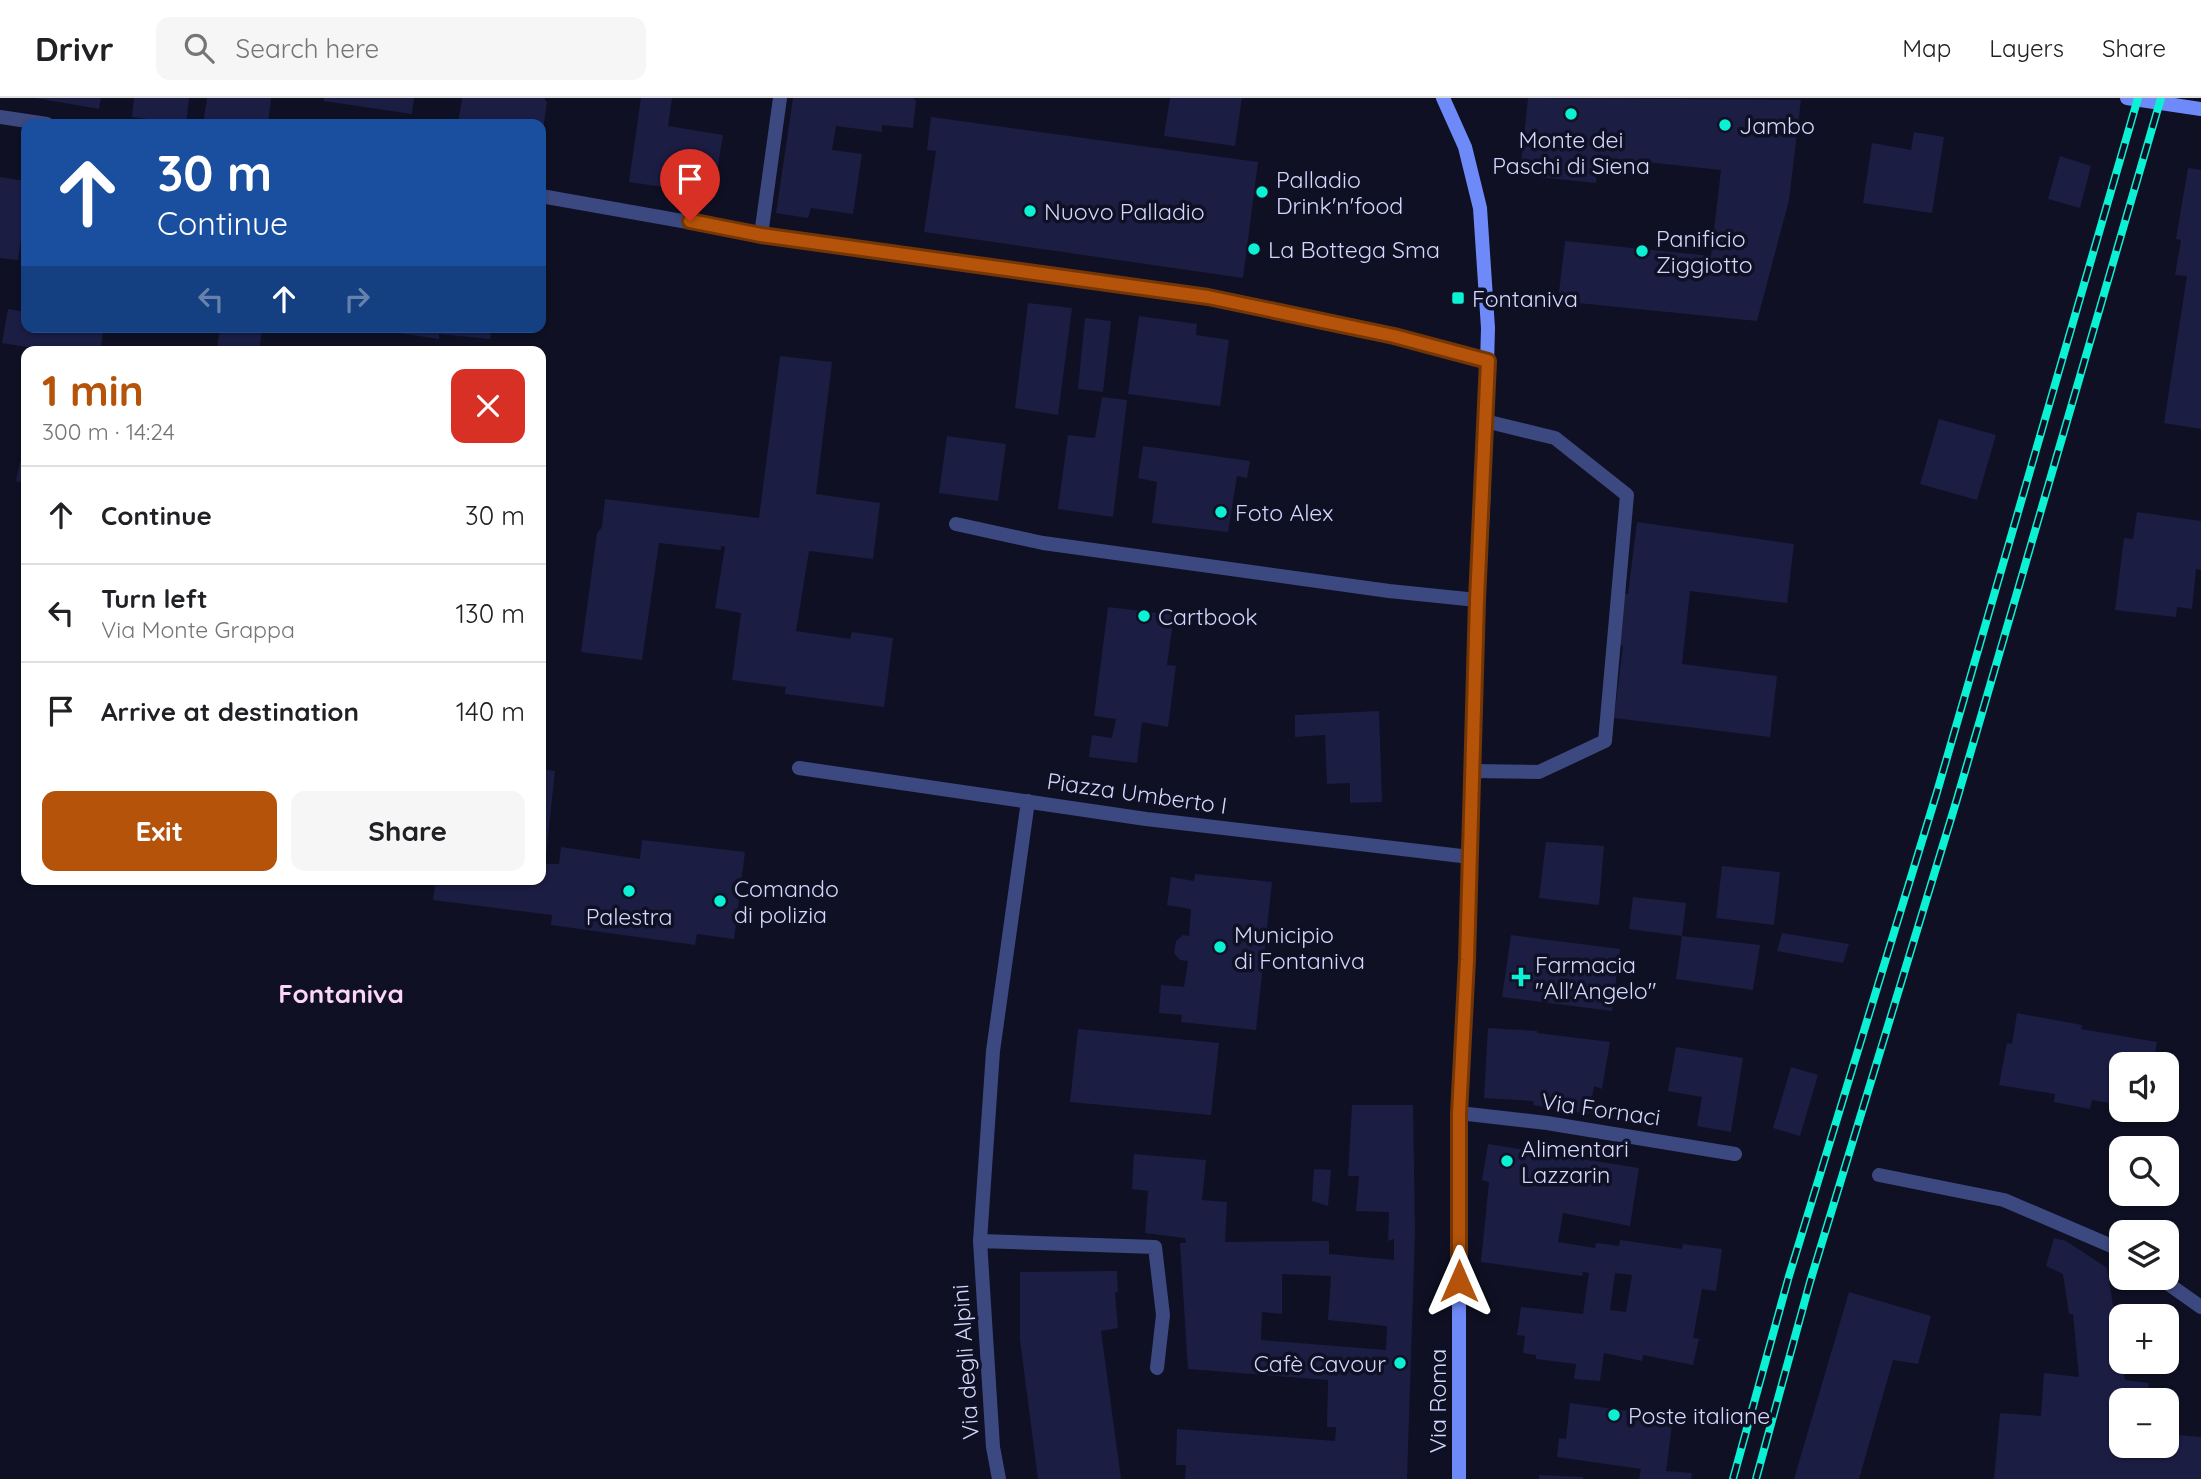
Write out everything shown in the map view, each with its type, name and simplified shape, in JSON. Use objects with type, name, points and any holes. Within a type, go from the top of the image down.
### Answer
[{"type":"main road","name":"Via Roma","points":[[1443,98],[1465,147],[1480,208],[1488,361],[1477,600],[1471,857],[1459,1114],[1459,1479]]},
{"type":"main road","points":[[2127,98],[2201,109]]},
{"type":"street","points":[[761,235],[780,98]]},
{"type":"street","points":[[0,117],[21,120]]},
{"type":"street","points":[[546,197],[761,235],[1208,297],[1394,336],[1488,361]]},
{"type":"street","points":[[1474,771],[1539,772],[1605,741],[1627,495],[1555,438],[1485,421]]},
{"type":"street","points":[[956,524],[1043,543],[1389,591],[1477,600]]},
{"type":"street","name":"Piazza Umberto I","points":[[799,768],[1146,819],[1471,857]]},
{"type":"street","name":"Via degli Alpini","points":[[999,1479],[993,1447],[980,1241],[993,1051],[1028,801]]},
{"type":"street","name":"Via Fornaci","points":[[1459,1114],[1548,1123],[1735,1154]]},
{"type":"street","points":[[1879,1175],[2004,1200],[2109,1245]]},
{"type":"street","points":[[980,1241],[1155,1247],[1163,1315],[1157,1368]]},
{"type":"street","points":[[2177,1290],[2201,1307]]},
{"type":"building","points":[[35,98],[101,98],[99,109]]},
{"type":"building","points":[[134,98],[189,98],[187,119],[132,117]]},
{"type":"building","points":[[207,98],[271,98],[269,119],[204,119]]},
{"type":"building","points":[[324,98],[414,98],[412,114],[324,101]]},
{"type":"building","points":[[462,98],[545,98],[547,101],[545,119],[459,119]]},
{"type":"building","points":[[641,98],[672,98],[668,126],[723,135],[713,194],[629,182]]},
{"type":"building","points":[[793,98],[913,98],[916,101],[913,128],[882,125],[882,132],[836,126],[832,150],[862,154],[853,214],[811,208],[808,218],[776,213]]},
{"type":"building","points":[[1170,98],[1242,98],[1235,146],[1164,136]]},
{"type":"building","points":[[1528,98],[1801,100],[1789,200],[1757,321],[1558,301],[1565,241],[1711,256],[1721,170],[1598,157],[1596,183],[1520,175]]},
{"type":"building","points":[[931,117],[1258,162],[1243,278],[924,232],[936,151],[927,150]]},
{"type":"building","points":[[1914,132],[1944,137],[1932,213],[1863,203],[1872,143],[1911,150]]},
{"type":"building","points":[[2060,156],[2091,166],[2080,208],[2048,199]]},
{"type":"building","points":[[2188,168],[2201,170],[2201,429],[2164,423],[2187,276],[2175,275],[2181,240],[2176,239]]},
{"type":"building","points":[[0,177],[21,180],[21,239],[18,260],[0,258]]},
{"type":"building","points":[[1028,303],[1072,308],[1058,415],[1015,408]]},
{"type":"building","points":[[8,309],[21,311],[21,333],[103,333],[101,346],[21,346],[2,343]]},
{"type":"building","points":[[1139,316],[1197,324],[1196,335],[1229,340],[1220,406],[1128,394]]},
{"type":"building","points":[[1085,318],[1111,321],[1103,392],[1078,389]]},
{"type":"building","points":[[219,333],[261,333],[260,346],[217,346]]},
{"type":"building","points":[[400,333],[491,333],[490,339],[439,334],[439,339]]},
{"type":"building","points":[[780,356],[832,362],[816,494],[880,503],[873,559],[809,551],[796,631],[850,639],[852,632],[893,638],[884,707],[785,694],[786,687],[732,680],[741,613],[715,608],[725,547],[721,546],[721,550],[659,543],[642,660],[581,652],[597,533],[602,527],[605,499],[759,518]]},
{"type":"building","points":[[1102,397],[1127,400],[1113,517],[1058,509],[1068,435],[1095,438]]},
{"type":"building","points":[[1939,419],[1996,435],[1977,500],[1920,484]]},
{"type":"building","points":[[947,436],[1006,444],[998,501],[939,493]]},
{"type":"building","points":[[1143,446],[1250,461],[1247,478],[1237,476],[1228,532],[1152,523],[1157,482],[1138,478]]},
{"type":"building","points":[[20,462],[21,462],[21,482],[16,481]]},
{"type":"building","points":[[2137,512],[2201,521],[2201,570],[2196,569],[2192,609],[2177,607],[2176,617],[2115,610],[2124,538],[2133,539]]},
{"type":"building","points":[[1637,522],[1794,544],[1787,603],[1690,591],[1682,664],[1777,676],[1770,737],[1614,718],[1623,646],[1617,645],[1624,594],[1628,594]]},
{"type":"building","points":[[1108,607],[1174,615],[1167,665],[1176,666],[1168,727],[1142,722],[1137,763],[1089,757],[1092,735],[1112,738],[1116,719],[1094,716]]},
{"type":"building","points":[[1379,711],[1382,802],[1350,803],[1350,783],[1327,784],[1325,735],[1295,737],[1295,715]]},
{"type":"building","points":[[546,770],[555,771],[546,855]]},
{"type":"building","points":[[642,840],[745,852],[734,939],[697,934],[695,945],[551,925],[552,915],[433,900],[435,885],[546,885],[546,864],[559,864],[561,847],[640,859]]},
{"type":"building","points":[[1546,842],[1604,846],[1599,905],[1539,898]]},
{"type":"building","points":[[1722,866],[1780,872],[1774,925],[1716,918]]},
{"type":"building","name":"Municipio di Fontaniva","points":[[1195,874],[1272,882],[1256,1030],[1181,1022],[1182,1015],[1159,1013],[1161,985],[1184,987],[1188,961],[1180,960],[1174,953],[1176,941],[1183,935],[1189,936],[1191,909],[1167,905],[1171,877],[1194,881]]},
{"type":"building","points":[[1633,897],[1686,903],[1682,936],[1629,929]]},
{"type":"building","points":[[1782,933],[1849,944],[1843,963],[1777,951]]},
{"type":"building","points":[[1511,935],[1620,949],[1612,1011],[1502,997]]},
{"type":"building","points":[[1682,936],[1760,945],[1753,990],[1676,979]]},
{"type":"building","points":[[2017,1013],[2082,1025],[2081,1029],[2157,1042],[2155,1052],[2109,1052],[2109,1103],[2092,1100],[2090,1109],[2054,1102],[2055,1094],[1999,1085],[2007,1043],[2012,1044]]},
{"type":"building","points":[[1488,1028],[1537,1031],[1610,1042],[1602,1089],[1594,1086],[1589,1114],[1533,1105],[1534,1101],[1484,1098]]},
{"type":"building","points":[[1078,1029],[1219,1043],[1211,1115],[1070,1102]]},
{"type":"building","points":[[1676,1047],[1743,1058],[1731,1132],[1697,1126],[1702,1097],[1668,1091]]},
{"type":"building","points":[[1791,1067],[1818,1075],[1800,1136],[1773,1128]]},
{"type":"building","points":[[1352,1105],[1413,1105],[1415,1233],[1407,1479],[1185,1479],[1186,1465],[1176,1465],[1177,1429],[1335,1441],[1336,1427],[1327,1427],[1328,1380],[1188,1369],[1180,1243],[1186,1243],[1185,1238],[1145,1233],[1148,1191],[1132,1189],[1134,1154],[1206,1160],[1202,1200],[1227,1202],[1225,1242],[1329,1241],[1329,1254],[1394,1260],[1394,1239],[1388,1241],[1389,1212],[1356,1211],[1359,1176],[1348,1176]],"holes":[[[1282,1274],[1331,1276],[1328,1320],[1387,1326],[1386,1350],[1261,1340],[1262,1312],[1282,1314]]]},
{"type":"building","points":[[1488,1144],[1639,1168],[1630,1226],[1563,1213],[1558,1242],[1595,1248],[1596,1243],[1619,1246],[1620,1240],[1682,1249],[1683,1244],[1722,1249],[1716,1291],[1702,1289],[1693,1338],[1699,1339],[1693,1365],[1643,1355],[1642,1361],[1604,1353],[1600,1381],[1574,1379],[1576,1364],[1536,1359],[1536,1355],[1523,1353],[1525,1336],[1517,1335],[1521,1307],[1583,1314],[1589,1273],[1583,1272],[1582,1276],[1481,1262],[1489,1182],[1482,1180]],"holes":[[[1615,1273],[1632,1275],[1626,1312],[1610,1310]]]},
{"type":"building","points":[[1314,1169],[1331,1170],[1328,1206],[1312,1201]]},
{"type":"building","points":[[2054,1238],[2066,1241],[2107,1268],[2113,1304],[2109,1304],[2109,1374],[2124,1374],[2125,1380],[2149,1383],[2148,1388],[2109,1388],[2109,1458],[2179,1458],[2179,1435],[2201,1437],[2201,1479],[1994,1479],[2000,1413],[2041,1416],[2044,1373],[2079,1377],[2073,1314],[2069,1314],[2063,1274],[2046,1266]]},
{"type":"building","points":[[1117,1271],[1118,1291],[1115,1293],[1118,1328],[1101,1331],[1121,1479],[1038,1479],[1020,1340],[1020,1272]]},
{"type":"building","points":[[1849,1292],[1931,1316],[1918,1364],[1893,1360],[1859,1479],[1794,1479]]},
{"type":"building","points":[[1570,1403],[1673,1417],[1666,1471],[1692,1473],[1691,1479],[1639,1479],[1641,1469],[1557,1457],[1559,1438],[1566,1439]]},
{"type":"building","points":[[1539,1475],[1583,1477],[1583,1479],[1539,1479]]},
{"type":"railway","points":[[1733,1479],[1789,1276],[1937,792],[2138,98]]},
{"type":"railway","points":[[1756,1479],[1810,1282],[1957,799],[2161,98]]},
{"type":"place","name":"Monte dei Paschi di Siena","points":[[1571,114]]},
{"type":"place","name":"Jambo","points":[[1725,125]]},
{"type":"place","name":"Palladio Drink'n'food","points":[[1262,192]]},
{"type":"place","name":"Nuovo Palladio","points":[[1030,211]]},
{"type":"place","name":"La Bottega Sma","points":[[1254,249]]},
{"type":"place","name":"Panificio Ziggiotto","points":[[1642,251]]},
{"type":"place","name":"Fontaniva","points":[[1458,298]]},
{"type":"place","name":"Foto Alex","points":[[1221,512]]},
{"type":"place","name":"Cartbook","points":[[1144,616]]},
{"type":"place","name":"Palestra","points":[[629,891]]},
{"type":"place","name":"Comando di polizia","points":[[720,901]]},
{"type":"place","name":"Municipio di Fontaniva","points":[[1220,947]]},
{"type":"place","name":"Farmacia \"All'Angelo\"","points":[[1521,977]]},
{"type":"place","name":"Alimentari Lazzarin","points":[[1507,1161]]},
{"type":"place","name":"Cafè Cavour","points":[[1400,1363]]},
{"type":"place","name":"Poste italiane","points":[[1614,1415]]},
{"type":"district","name":"Fontaniva","points":[[341,993]]},
{"type":"route","points":[[690,221],[761,235],[1208,297],[1394,336],[1488,361],[1459,1114],[1459,1281]]}]
